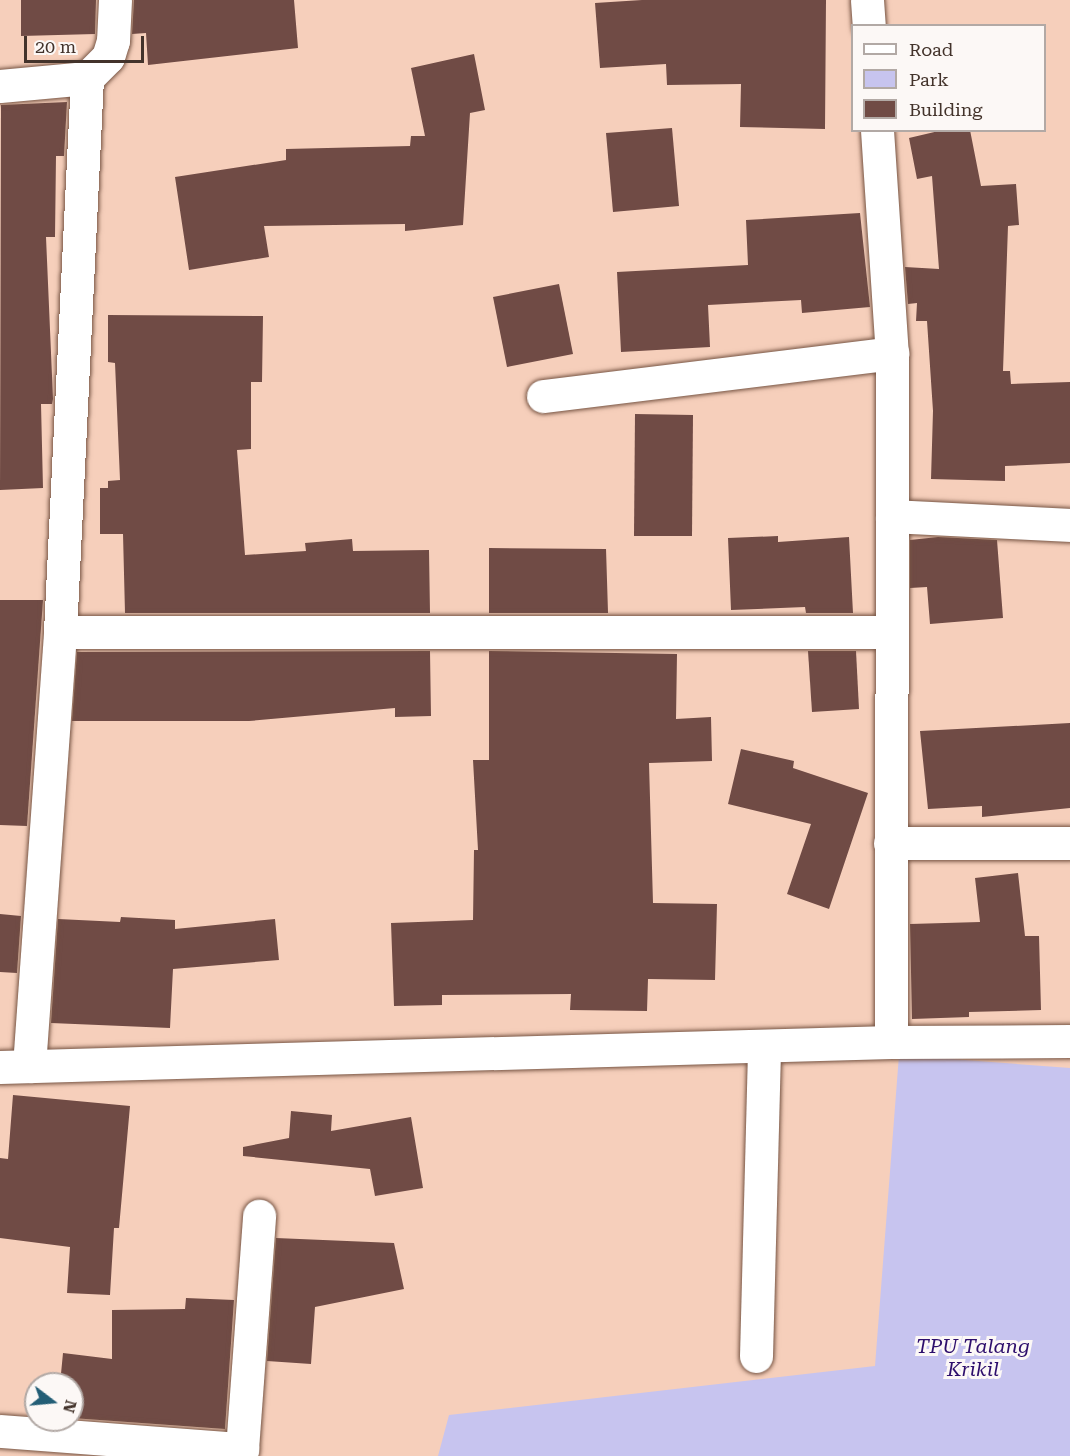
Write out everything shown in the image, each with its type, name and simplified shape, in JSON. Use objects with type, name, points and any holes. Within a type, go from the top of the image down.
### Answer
[{"type":"street","points":[[0,86],[87,78],[108,57],[113,41],[115,0]]},
{"type":"street","points":[[867,0],[869,24]]},
{"type":"street","points":[[87,78],[60,632],[15,1066],[764,1048],[891,1042],[1070,1041]]},
{"type":"street","points":[[877,132],[892,353],[891,1042]]},
{"type":"street","points":[[543,396],[892,353]]},
{"type":"street","points":[[891,516],[1070,525]]},
{"type":"street","points":[[60,632],[892,633]]},
{"type":"street","points":[[890,843],[1070,843]]},
{"type":"street","points":[[756,1356],[764,1048]]},
{"type":"street","points":[[0,1431],[242,1449],[259,1216]]},
{"type":"green space","name":"TPU Talang Krikil","points":[[899,1055],[1070,1068],[1070,1456],[438,1456],[449,1415],[875,1366]]},
{"type":"building","points":[[21,0],[96,0],[95,34],[21,36]]},
{"type":"building","points":[[134,0],[294,0],[298,48],[148,65],[146,33],[132,34]]},
{"type":"building","points":[[642,0],[826,0],[825,129],[740,127],[741,84],[667,85],[666,64],[600,68],[595,3]]},
{"type":"building","points":[[474,54],[485,110],[470,113],[463,225],[405,231],[405,224],[264,226],[269,257],[189,270],[175,177],[286,160],[286,149],[410,146],[411,136],[425,136],[411,68]]},
{"type":"building","points":[[67,102],[64,156],[56,156],[55,237],[46,237],[53,399],[52,404],[41,404],[43,488],[0,490],[1,105]]},
{"type":"building","points":[[672,128],[679,206],[613,212],[606,133]]},
{"type":"building","points":[[934,132],[970,132],[981,186],[1016,184],[1019,225],[1008,226],[1003,371],[1010,371],[1011,384],[1070,382],[1070,463],[1005,466],[1005,481],[931,479],[933,411],[927,321],[916,321],[917,303],[908,304],[905,267],[939,269],[932,176],[917,179],[909,138]]},
{"type":"building","points":[[860,213],[870,307],[802,313],[801,300],[708,305],[710,347],[621,352],[617,272],[748,265],[746,220]]},
{"type":"building","points":[[559,284],[573,354],[507,367],[493,297]]},
{"type":"building","points":[[108,315],[263,316],[262,382],[251,382],[251,449],[237,450],[245,555],[306,551],[305,543],[352,539],[353,551],[429,550],[430,613],[125,613],[123,534],[100,534],[100,488],[108,488],[108,481],[120,480],[115,363],[108,362]]},
{"type":"building","points":[[635,414],[693,415],[692,536],[634,536]]},
{"type":"building","points":[[778,536],[778,542],[849,537],[853,613],[806,613],[805,607],[731,610],[728,538]]},
{"type":"building","points":[[938,537],[997,540],[1003,618],[930,624],[927,587],[910,588],[910,540]]},
{"type":"building","points":[[489,548],[606,549],[608,613],[489,613]]},
{"type":"building","points":[[0,600],[43,600],[27,826],[0,825]]},
{"type":"building","points":[[430,651],[431,716],[395,717],[395,708],[249,721],[72,721],[77,652]]},
{"type":"building","points":[[489,651],[677,654],[676,719],[711,717],[712,761],[649,763],[653,903],[717,904],[715,980],[648,979],[647,1011],[570,1010],[571,994],[442,995],[442,1005],[394,1006],[391,923],[473,920],[474,850],[478,850],[473,760],[489,760]]},
{"type":"building","points":[[808,651],[856,651],[859,709],[812,712]]},
{"type":"building","points":[[1070,723],[1070,808],[982,817],[982,806],[928,809],[920,731]]},
{"type":"building","points":[[741,749],[794,761],[793,768],[868,793],[829,909],[787,894],[811,824],[728,804]]},
{"type":"building","points":[[1018,873],[1025,936],[1039,936],[1041,1010],[969,1012],[969,1017],[912,1019],[910,924],[980,922],[975,878]]},
{"type":"building","points":[[0,914],[21,916],[17,973],[0,972]]},
{"type":"building","points":[[121,917],[175,920],[175,929],[275,919],[279,960],[173,969],[170,1028],[51,1023],[58,919],[120,922]]},
{"type":"building","points":[[13,1095],[130,1106],[119,1228],[114,1228],[110,1295],[67,1293],[70,1247],[0,1238],[0,1158],[8,1159]]},
{"type":"building","points":[[291,1111],[332,1115],[331,1131],[411,1117],[423,1188],[375,1196],[370,1169],[243,1156],[243,1147],[289,1138]]},
{"type":"building","points":[[276,1238],[394,1243],[404,1289],[315,1307],[311,1364],[267,1361]]},
{"type":"building","points":[[186,1298],[234,1300],[225,1429],[84,1419],[84,1372],[61,1372],[63,1353],[112,1359],[112,1310],[185,1309]]}]
